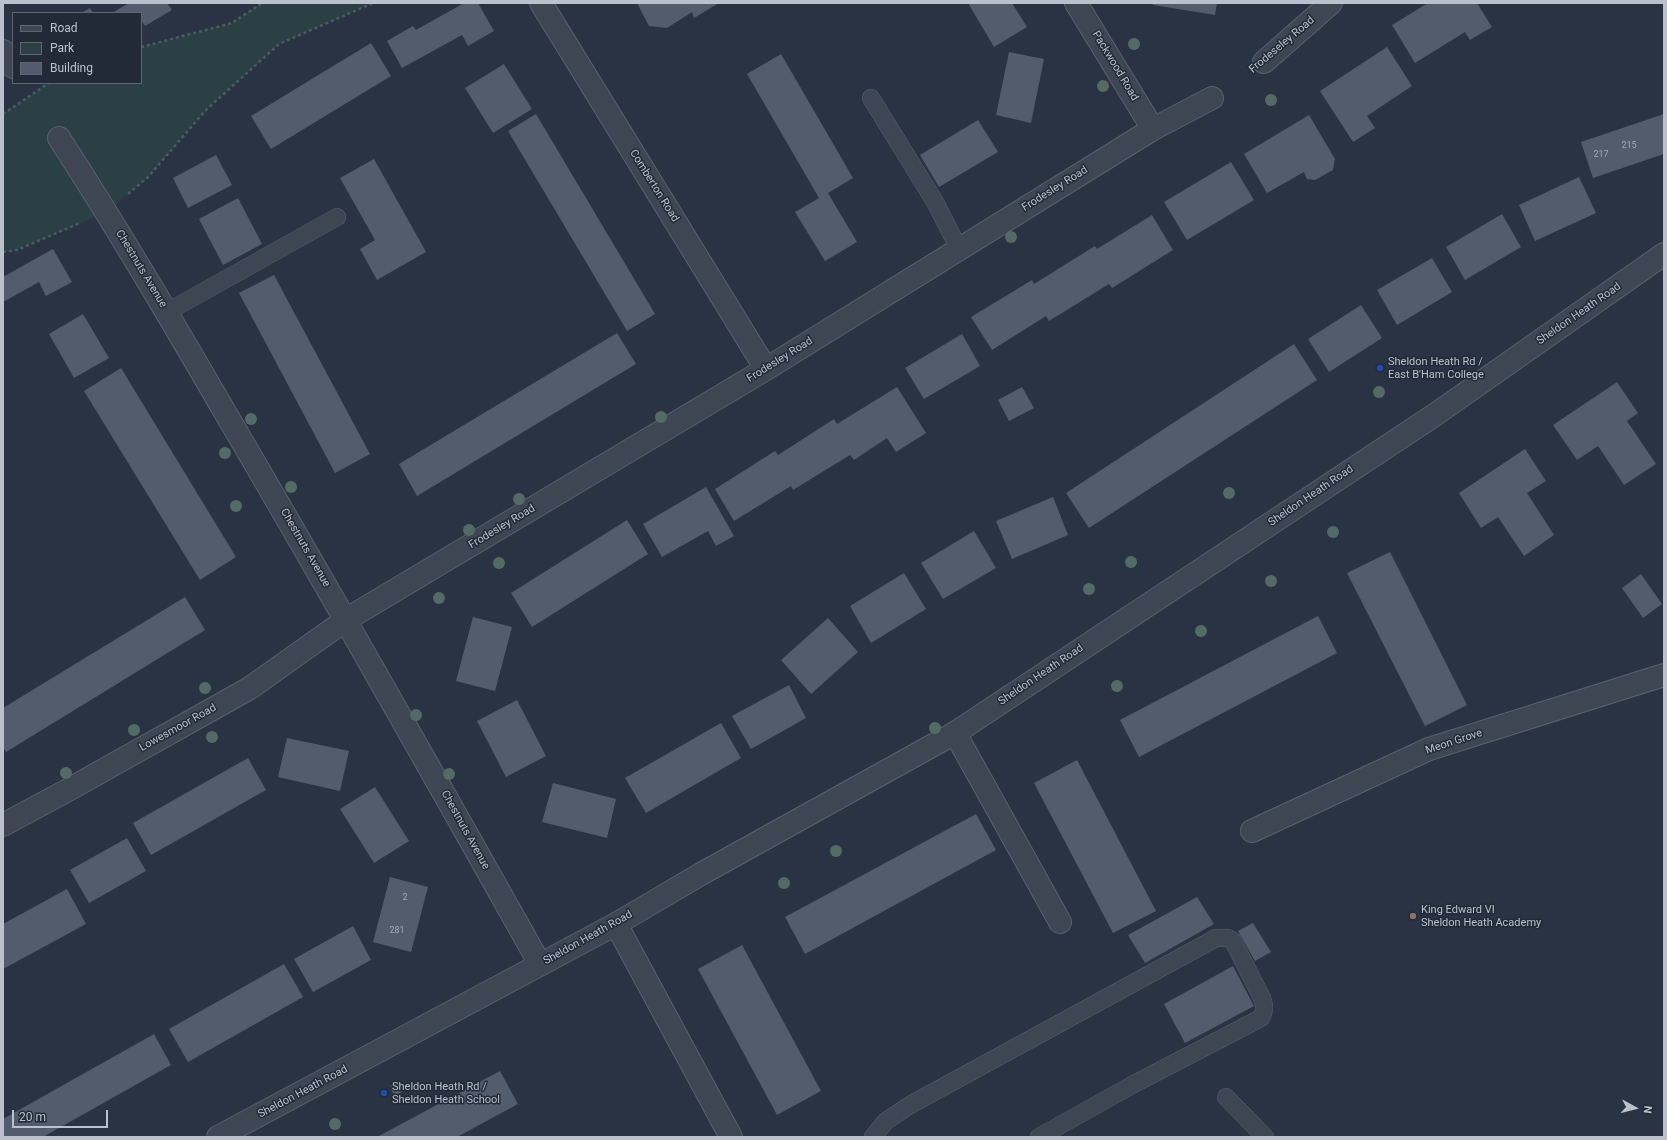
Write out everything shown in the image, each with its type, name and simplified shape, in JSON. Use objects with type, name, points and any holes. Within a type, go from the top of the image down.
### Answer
[{"type":"street","name":"Comberton Road","points":[[541,3],[766,369]]},
{"type":"street","name":"Packwood Road","points":[[1076,3],[1153,129]]},
{"type":"street","name":"Frodeseley Road","points":[[1264,62],[1331,3]]},
{"type":"street","points":[[3,51],[12,65]]},
{"type":"street","name":"Frodesley Road","points":[[346,620],[766,369],[1153,129],[1212,98]]},
{"type":"street","name":"Chestnuts Avenue","points":[[59,138],[107,212],[167,312],[346,620],[540,964]]},
{"type":"street","name":"Sheldon Heath Road","points":[[218,1137],[616,924],[955,733],[1436,414],[1664,254]]},
{"type":"street","name":"Lowesmoor Road","points":[[3,825],[74,787],[250,688],[346,620]]},
{"type":"street","name":"Meon Grove","points":[[1252,831],[1429,749],[1664,676]]},
{"type":"street","points":[[955,733],[1060,922]]},
{"type":"street","points":[[616,924],[731,1137]]},
{"type":"lane","points":[[871,98],[935,202],[959,249]]},
{"type":"lane","points":[[167,312],[337,217]]},
{"type":"lane","points":[[873,1137],[886,1121],[910,1105],[1216,938],[1228,938],[1233,941],[1262,998],[1264,1012],[1262,1018],[1132,1085],[1039,1137]]},
{"type":"lane","points":[[1226,1097],[1266,1137]]},
{"type":"path","points":[[142,48],[232,23],[262,3]]},
{"type":"path","points":[[3,252],[17,250],[107,212],[148,177],[206,110],[279,44],[373,3]]},
{"type":"path","points":[[3,114],[48,84]]},
{"type":"green space","points":[[262,3],[373,3],[279,44],[206,110],[148,177],[107,212],[17,250],[3,252],[3,114],[48,84],[142,84],[142,47],[232,23]]},
{"type":"building","points":[[129,3],[167,3],[172,10],[145,26],[142,22],[142,12],[114,12]]},
{"type":"building","points":[[464,3],[478,3],[494,31],[468,46],[462,35],[402,68],[387,41],[413,26],[416,30]]},
{"type":"building","points":[[637,3],[719,3],[694,18],[692,12],[667,28],[649,26]]},
{"type":"building","points":[[968,3],[1012,3],[1027,27],[994,47]]},
{"type":"building","points":[[1153,3],[1217,3],[1215,15],[1153,5]]},
{"type":"building","points":[[1428,3],[1477,3],[1492,27],[1470,40],[1465,32],[1415,63],[1392,25]]},
{"type":"building","points":[[90,8],[92,12],[83,12]]},
{"type":"building","points":[[371,43],[391,76],[271,149],[251,116]]},
{"type":"building","points":[[1387,47],[1412,86],[1367,116],[1375,128],[1353,142],[1320,91]]},
{"type":"building","points":[[1009,52],[1044,59],[1031,123],[996,115]]},
{"type":"building","points":[[781,54],[853,178],[828,193],[857,242],[825,261],[795,212],[819,198],[747,74]]},
{"type":"building","points":[[504,64],[532,109],[493,133],[465,88]]},
{"type":"building","points":[[536,114],[655,314],[627,331],[508,131]]},
{"type":"building","points":[[1664,114],[1664,154],[1593,178],[1581,142]]},
{"type":"building","points":[[1309,115],[1335,159],[1333,170],[1315,180],[1307,179],[1304,172],[1267,193],[1244,154]]},
{"type":"building","points":[[978,120],[998,152],[939,187],[920,155]]},
{"type":"building","points":[[216,155],[232,185],[188,208],[173,178]]},
{"type":"building","points":[[374,159],[426,252],[377,280],[360,249],[375,240],[340,178]]},
{"type":"building","points":[[1231,162],[1254,200],[1187,240],[1164,202]]},
{"type":"building","points":[[1579,177],[1596,213],[1535,241],[1519,205]]},
{"type":"building","points":[[238,198],[262,244],[223,265],[199,219]]},
{"type":"building","points":[[1502,214],[1521,247],[1465,280],[1446,247]]},
{"type":"building","points":[[1152,215],[1173,250],[1112,288],[1109,284],[1049,321],[1046,316],[992,350],[971,317],[1032,280],[1034,284],[1095,246],[1097,249]]},
{"type":"building","points":[[53,249],[72,282],[46,296],[39,282],[3,302],[3,277]]},
{"type":"building","points":[[1432,258],[1452,292],[1397,325],[1377,290]]},
{"type":"building","points":[[274,275],[370,454],[335,473],[239,293]]},
{"type":"building","points":[[1361,305],[1382,338],[1329,372],[1308,339]]},
{"type":"building","points":[[83,314],[109,358],[74,378],[49,334]]},
{"type":"building","points":[[617,333],[636,364],[417,496],[399,464]]},
{"type":"building","points":[[962,334],[980,366],[924,399],[905,368]]},
{"type":"building","points":[[1294,344],[1317,380],[1089,528],[1066,493]]},
{"type":"building","points":[[121,368],[236,557],[200,580],[84,391]]},
{"type":"building","points":[[1617,382],[1638,413],[1627,421],[1656,464],[1624,485],[1598,446],[1577,460],[1553,425]]},
{"type":"building","points":[[897,387],[926,433],[896,452],[887,438],[854,460],[850,455],[793,490],[791,486],[734,521],[715,489],[775,451],[778,455],[834,419],[837,424]]},
{"type":"building","points":[[1022,387],[1034,408],[1009,421],[998,400]]},
{"type":"building","points":[[1525,449],[1546,481],[1527,493],[1554,535],[1524,556],[1498,517],[1481,528],[1459,493]]},
{"type":"building","points":[[706,487],[734,536],[716,546],[708,531],[662,557],[643,524]]},
{"type":"building","points":[[1053,497],[1068,535],[1012,559],[996,521]]},
{"type":"building","points":[[627,520],[648,554],[532,627],[511,593]]},
{"type":"building","points":[[974,531],[996,568],[943,599],[921,563]]},
{"type":"building","points":[[1390,552],[1467,705],[1425,726],[1347,573]]},
{"type":"building","points":[[904,573],[926,609],[871,643],[850,606]]},
{"type":"building","points":[[1641,574],[1662,604],[1643,618],[1622,588]]},
{"type":"building","points":[[185,597],[205,630],[6,752],[3,747],[3,708]]},
{"type":"building","points":[[1318,616],[1337,653],[1139,757],[1120,720]]},
{"type":"building","points":[[473,617],[512,627],[495,691],[456,681]]},
{"type":"building","points":[[828,618],[858,652],[811,694],[781,660]]},
{"type":"building","points":[[789,685],[806,718],[751,749],[732,716]]},
{"type":"building","points":[[517,700],[546,756],[506,777],[477,721]]},
{"type":"building","points":[[721,723],[741,758],[646,813],[625,778]]},
{"type":"building","points":[[287,738],[349,751],[340,791],[278,777]]},
{"type":"building","points":[[248,758],[266,790],[151,855],[133,823]]},
{"type":"building","points":[[1077,760],[1156,911],[1113,933],[1034,783]]},
{"type":"building","points":[[553,783],[616,799],[607,838],[542,822]]},
{"type":"building","points":[[375,787],[409,841],[374,863],[340,809]]},
{"type":"building","points":[[976,814],[996,850],[805,954],[785,917]]},
{"type":"building","points":[[127,838],[146,871],[89,903],[70,870]]},
{"type":"building","points":[[390,877],[428,887],[411,952],[373,942]]},
{"type":"building","points":[[67,889],[86,924],[3,969],[3,924]]},
{"type":"building","points":[[1197,897],[1214,924],[1145,963],[1128,935]]},
{"type":"building","points":[[1253,923],[1271,952],[1255,961],[1238,931]]},
{"type":"building","points":[[353,926],[371,960],[313,992],[294,959]]},
{"type":"building","points":[[742,945],[821,1091],[777,1115],[698,969]]},
{"type":"building","points":[[284,964],[303,997],[188,1062],[169,1029]]},
{"type":"building","points":[[1233,966],[1254,1006],[1185,1043],[1164,1004]]},
{"type":"building","points":[[154,1034],[171,1065],[43,1137],[3,1137],[3,1119]]},
{"type":"building","points":[[500,1071],[518,1104],[457,1137],[377,1137]]},
{"type":"place","name":"Sheldon Heath Rd / East B'Ham College","points":[[1380,368]]},
{"type":"place","name":"King Edward VI Sheldon Heath Academy","points":[[1413,916]]},
{"type":"place","name":"Sheldon Heath Rd / Sheldon Heath School","points":[[384,1093]]}]
